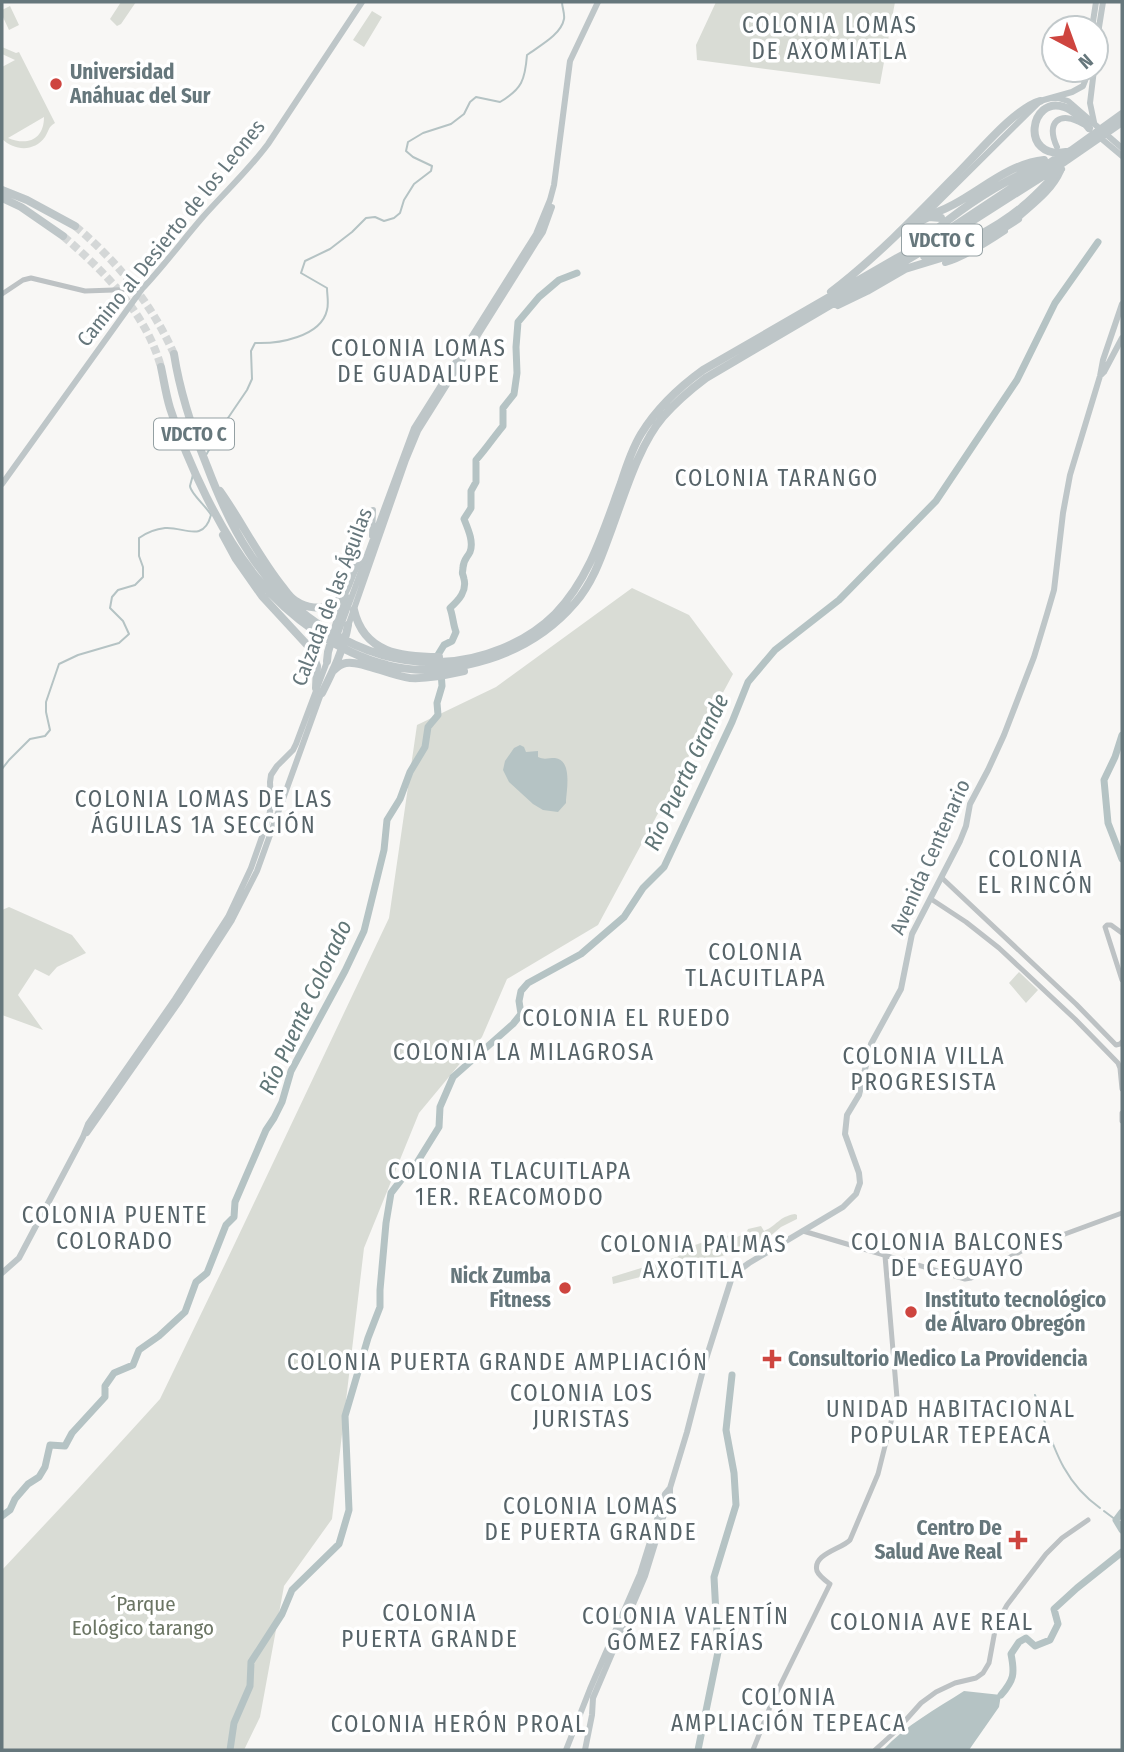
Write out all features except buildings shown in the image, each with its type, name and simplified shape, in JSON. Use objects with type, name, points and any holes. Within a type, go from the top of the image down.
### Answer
[{"type":"highway","points":[[801,314],[878,252],[1000,131],[1027,106],[1040,101]]},
{"type":"highway","points":[[1072,150],[1054,153],[1042,148],[1034,130],[1038,115],[1050,106],[1060,106],[1077,115],[1094,131]]},
{"type":"highway","name":"VDCTO C","points":[[161,367],[169,407],[177,429],[232,552],[272,590],[326,629],[386,661],[399,676],[424,678],[464,671],[527,639],[554,615],[569,597],[593,558],[640,436],[680,386],[703,370],[942,234],[1072,150],[1094,131],[1122,114]]},
{"type":"highway","name":"VDCTO C","points":[[386,661],[412,656],[469,659],[543,634],[559,621],[590,583],[648,440],[683,395],[706,378],[968,224],[1084,149],[1094,131],[1122,122]]},
{"type":"highway","points":[[974,157],[987,150],[1000,131]]},
{"type":"highway","points":[[926,257],[943,252],[1002,222],[1019,210],[1084,149]]},
{"type":"highway","points":[[925,216],[958,203],[1008,173],[1054,160]]},
{"type":"highway","points":[[897,258],[925,240],[953,215],[995,188],[1029,167],[1054,160]]},
{"type":"highway","points":[[955,217],[981,203],[1008,173]]},
{"type":"highway","points":[[981,203],[1014,186]]},
{"type":"highway","points":[[2,190],[75,226]]},
{"type":"highway","points":[[2,198],[21,207],[63,236]]},
{"type":"highway","points":[[917,223],[929,217],[941,218]]},
{"type":"highway","points":[[828,306],[855,298],[910,267],[951,255],[1018,219]]},
{"type":"highway","name":"VDCTO C","points":[[174,354],[193,431],[212,480],[225,510],[272,590]]},
{"type":"highway","points":[[333,671],[333,657],[343,630],[340,610],[356,566],[366,558]]},
{"type":"highway","points":[[272,590],[305,608],[340,610]]},
{"type":"highway","points":[[272,590],[310,648],[317,666],[319,690]]},
{"type":"highway","points":[[296,602],[311,607],[327,606],[346,593]]},
{"type":"highway","points":[[319,690],[333,671],[344,663],[386,661],[377,646],[362,632],[354,610]]},
{"type":"highway","points":[[333,657],[360,664]]},
{"type":"main road","name":"Camino al Desierto de los Leones","points":[[2,484],[142,289],[204,216],[255,162],[362,2]]},
{"type":"main road","name":"Calzada de las Águilas","points":[[343,630],[366,558],[414,428],[536,234],[543,218],[553,188],[570,61],[598,2]]},
{"type":"main road","name":"Calzada de las Águilas","points":[[343,630],[354,610],[418,431],[543,232],[557,188],[575,51]]},
{"type":"main road","points":[[915,241],[917,223],[987,150],[1040,101],[1077,90],[1082,84]]},
{"type":"main road","points":[[1092,84],[1090,103],[1094,131]]},
{"type":"main road","points":[[1052,97],[1068,101],[1094,131],[1122,156]]},
{"type":"main road","points":[[1057,147],[1052,130],[1058,120],[1066,117],[1122,148]]},
{"type":"main road","points":[[945,263],[1003,232],[1043,196],[1058,180],[1061,172]]},
{"type":"main road","name":"Avenida Centenario","points":[[566,1750],[645,1576],[670,1495],[702,1372],[731,1280],[740,1269],[843,1207],[858,1189],[860,1178],[845,1134],[846,1119],[859,1096],[872,1044],[901,989],[912,934],[963,833],[970,804],[1004,734],[1043,627],[1054,590],[1070,475],[1122,304]]},
{"type":"main road","name":"Avenida Centenario","points":[[1100,376],[1122,338]]},
{"type":"main road","points":[[373,510],[373,539]]},
{"type":"main road","name":"Calzada de las Águilas","points":[[83,1137],[228,928],[257,871],[309,718],[333,657]]},
{"type":"main road","name":"Calzada de las Águilas","points":[[2,1273],[19,1258],[88,1124],[228,917],[251,868],[270,817],[271,775],[293,750],[309,718]]},
{"type":"main road","points":[[285,757],[292,757],[295,764]]},
{"type":"main road","points":[[271,805],[276,808],[281,806]]},
{"type":"main road","points":[[125,1056],[127,1068]]},
{"type":"main road","name":"Avenida Centenario","points":[[585,1750],[592,1715],[589,1704]]},
{"type":"street","points":[[2,294],[23,279],[31,278],[85,291],[142,289]]},
{"type":"street","points":[[942,878],[1116,1045],[1122,1042]]},
{"type":"street","points":[[931,899],[999,948],[1075,1019],[1118,1063],[1122,1089]]},
{"type":"street","points":[[1122,933],[1111,925],[1107,925],[1105,929],[1122,981]]},
{"type":"street","points":[[999,948],[1007,940]]},
{"type":"street","points":[[1122,1113],[1122,1121]]},
{"type":"street","points":[[803,1230],[965,1279],[1027,1248],[1122,1213]]},
{"type":"street","points":[[753,1750],[772,1703],[830,1584],[818,1572],[820,1560],[850,1540],[878,1474],[897,1398],[885,1256]]},
{"type":"street","points":[[875,1750],[897,1731],[921,1703],[936,1692],[983,1673],[989,1663],[996,1625],[1007,1605],[1046,1554],[1062,1538],[1088,1520]]},
{"type":"green space","points":[[121,2],[136,2],[117,26],[110,19]]},
{"type":"green space","points":[[716,2],[895,2],[880,84],[697,60],[696,45]]},
{"type":"green space","points":[[10,6],[19,25],[9,30],[2,10]]},
{"type":"green space","points":[[372,11],[382,17],[364,47],[353,40]]},
{"type":"green space","points":[[2,47],[19,52],[55,123],[41,142],[30,147],[18,148],[2,139],[2,67],[15,60],[2,54]],"holes":[[[44,117],[38,136],[28,141],[8,138]]]},
{"type":"green space","name":"´Parque Eológico tarango","points":[[632,588],[689,615],[733,674],[598,925],[507,979],[482,1037],[419,1113],[364,1248],[332,1519],[284,1586],[260,1717],[244,1750],[2,1750],[2,1570],[160,1399],[389,918],[417,725],[496,687]]},
{"type":"green space","points":[[9,907],[72,935],[86,953],[57,967],[49,976],[35,969],[18,995],[43,1030],[2,1015],[2,910]]},
{"type":"green space","points":[[1019,972],[1038,990],[1026,1003],[1009,983]]},
{"type":"green space","points":[[795,1214],[797,1219],[781,1227],[762,1243],[613,1284],[612,1277],[677,1257],[695,1245],[731,1235],[737,1237],[748,1229],[761,1226],[764,1231],[785,1217]]},
{"type":"shaded area","points":[[520,745],[526,752],[538,751],[538,757],[555,758],[564,764],[567,775],[566,803],[558,812],[543,810],[533,804],[509,782],[503,770],[505,761],[514,748]]},
{"type":"shaded area","points":[[964,1691],[1001,1695],[999,1707],[969,1750],[883,1750],[911,1725]]},
{"type":"waterway","points":[[206,455],[252,379],[251,351],[255,343],[297,337],[308,333],[323,319],[328,307],[327,288],[301,273],[305,261],[330,249],[366,218],[375,217],[384,221],[400,213],[414,184],[431,171],[432,166],[406,151],[408,142],[423,133],[451,124],[464,114],[476,97],[500,102],[513,93],[521,83],[527,55],[549,40],[562,25],[562,2]]},
{"type":"waterway","name":"Río Puerta Grande","points":[[230,1750],[234,1723],[250,1686],[251,1662],[282,1614],[292,1590],[339,1544],[349,1510],[345,1416],[380,1307],[391,1193],[413,1169],[439,1127],[440,1107],[453,1077],[521,1014],[521,991],[528,983],[581,954],[624,917],[643,888],[664,867],[748,682],[775,650],[839,600],[936,501],[1017,380],[1055,303],[1098,242]]},
{"type":"waterway","name":"Río Puente Colorado","points":[[436,658],[444,645],[452,641],[456,632],[450,608],[463,591],[463,565],[471,548],[464,519],[471,508],[471,491],[476,482],[476,460],[503,426],[503,408],[514,394],[518,322],[539,297],[559,280],[577,273]]},
{"type":"waterway","points":[[2,769],[30,739],[45,736],[50,730],[46,702],[59,664],[78,655],[119,643],[129,634],[123,621],[110,608],[112,597],[118,590],[135,585],[143,577],[139,538],[165,528],[198,531],[207,524],[211,515],[191,489],[193,474]]},
{"type":"waterway","name":"Río Puente Colorado","points":[[2,1516],[10,1510],[15,1499],[28,1484],[39,1477],[45,1467],[50,1445],[65,1446],[72,1433],[105,1397],[105,1386],[114,1373],[133,1365],[139,1350],[185,1312],[196,1282],[207,1273],[226,1225],[234,1217],[235,1202],[266,1130],[282,1102],[291,1071],[364,931],[384,850],[387,820],[425,747],[428,727],[438,715],[441,672]]},
{"type":"waterway","points":[[1122,735],[1104,780],[1108,823],[1122,859]]},
{"type":"waterway","points":[[698,1750],[718,1652],[714,1577],[736,1505],[734,1473],[726,1430],[732,1375]]},
{"type":"waterway","points":[[1035,1395],[1058,1457],[1066,1471],[1086,1497],[1100,1508]]},
{"type":"waterway","points":[[1104,1511],[1116,1520]]},
{"type":"waterway","points":[[1122,1512],[1116,1520],[1122,1530]]},
{"type":"waterway","points":[[1001,1695],[1011,1681],[1011,1654],[1019,1642],[1026,1638],[1035,1646],[1050,1640],[1058,1624],[1054,1609],[1122,1552]]},
{"type":"tunnel","points":[[75,226],[132,284],[155,318],[174,354]]},
{"type":"tunnel","points":[[63,236],[109,279],[134,311],[154,347],[161,367]]},
{"type":"place","name":"Universidad Anáhuac del Sur","points":[[56,84]]},
{"type":"place","name":"Nick Zumba Fitness","points":[[565,1288]]},
{"type":"place","name":"Instituto tecnológico de Álvaro Obregón","points":[[911,1312]]},
{"type":"place","name":"Consultorio Medico La Providencia","points":[[772,1359]]},
{"type":"place","name":"Centro De Salud Ave Real","points":[[1018,1540]]},
{"type":"district","name":"COLONIA LOMAS DE AXOMIATLA","points":[[830,38]]},
{"type":"district","name":"COLONIA LOMAS DE GUADALUPE","points":[[419,361]]},
{"type":"district","name":"COLONIA TARANGO","points":[[777,478]]},
{"type":"district","name":"COLONIA LOMAS DE LAS ÁGUILAS 1A SECCIÓN","points":[[204,812]]},
{"type":"district","name":"COLONIA EL RINCÓN","points":[[1036,872]]},
{"type":"district","name":"COLONIA TLACUITLAPA","points":[[756,965]]},
{"type":"district","name":"COLONIA EL RUEDO","points":[[627,1018]]},
{"type":"district","name":"COLONIA LA MILAGROSA","points":[[524,1052]]},
{"type":"district","name":"COLONIA VILLA PROGRESISTA","points":[[924,1069]]},
{"type":"district","name":"COLONIA TLACUITLAPA 1ER. REACOMODO","points":[[510,1184]]},
{"type":"district","name":"COLONIA PUENTE COLORADO","points":[[115,1228]]},
{"type":"district","name":"COLONIA BALCONES DE CEGUAYO","points":[[958,1255]]},
{"type":"district","name":"COLONIA PALMAS AXOTITLA","points":[[694,1257]]},
{"type":"district","name":"COLONIA PUERTA GRANDE AMPLIACIÓN","points":[[498,1362]]},
{"type":"district","name":"COLONIA LOS JURISTAS","points":[[582,1406]]},
{"type":"district","name":"UNIDAD HABITACIONAL POPULAR TEPEACA","points":[[951,1422]]},
{"type":"district","name":"COLONIA LOMAS DE PUERTA GRANDE","points":[[591,1519]]},
{"type":"district","name":"COLONIA AVE REAL","points":[[932,1622]]},
{"type":"district","name":"COLONIA PUERTA GRANDE","points":[[430,1626]]},
{"type":"district","name":"COLONIA VALENTÍN GÓMEZ FARÍAS","points":[[686,1629]]},
{"type":"district","name":"COLONIA AMPLIACIÓN TEPEACA","points":[[789,1710]]},
{"type":"district","name":"COLONIA HERÓN PROAL","points":[[459,1724]]}]
